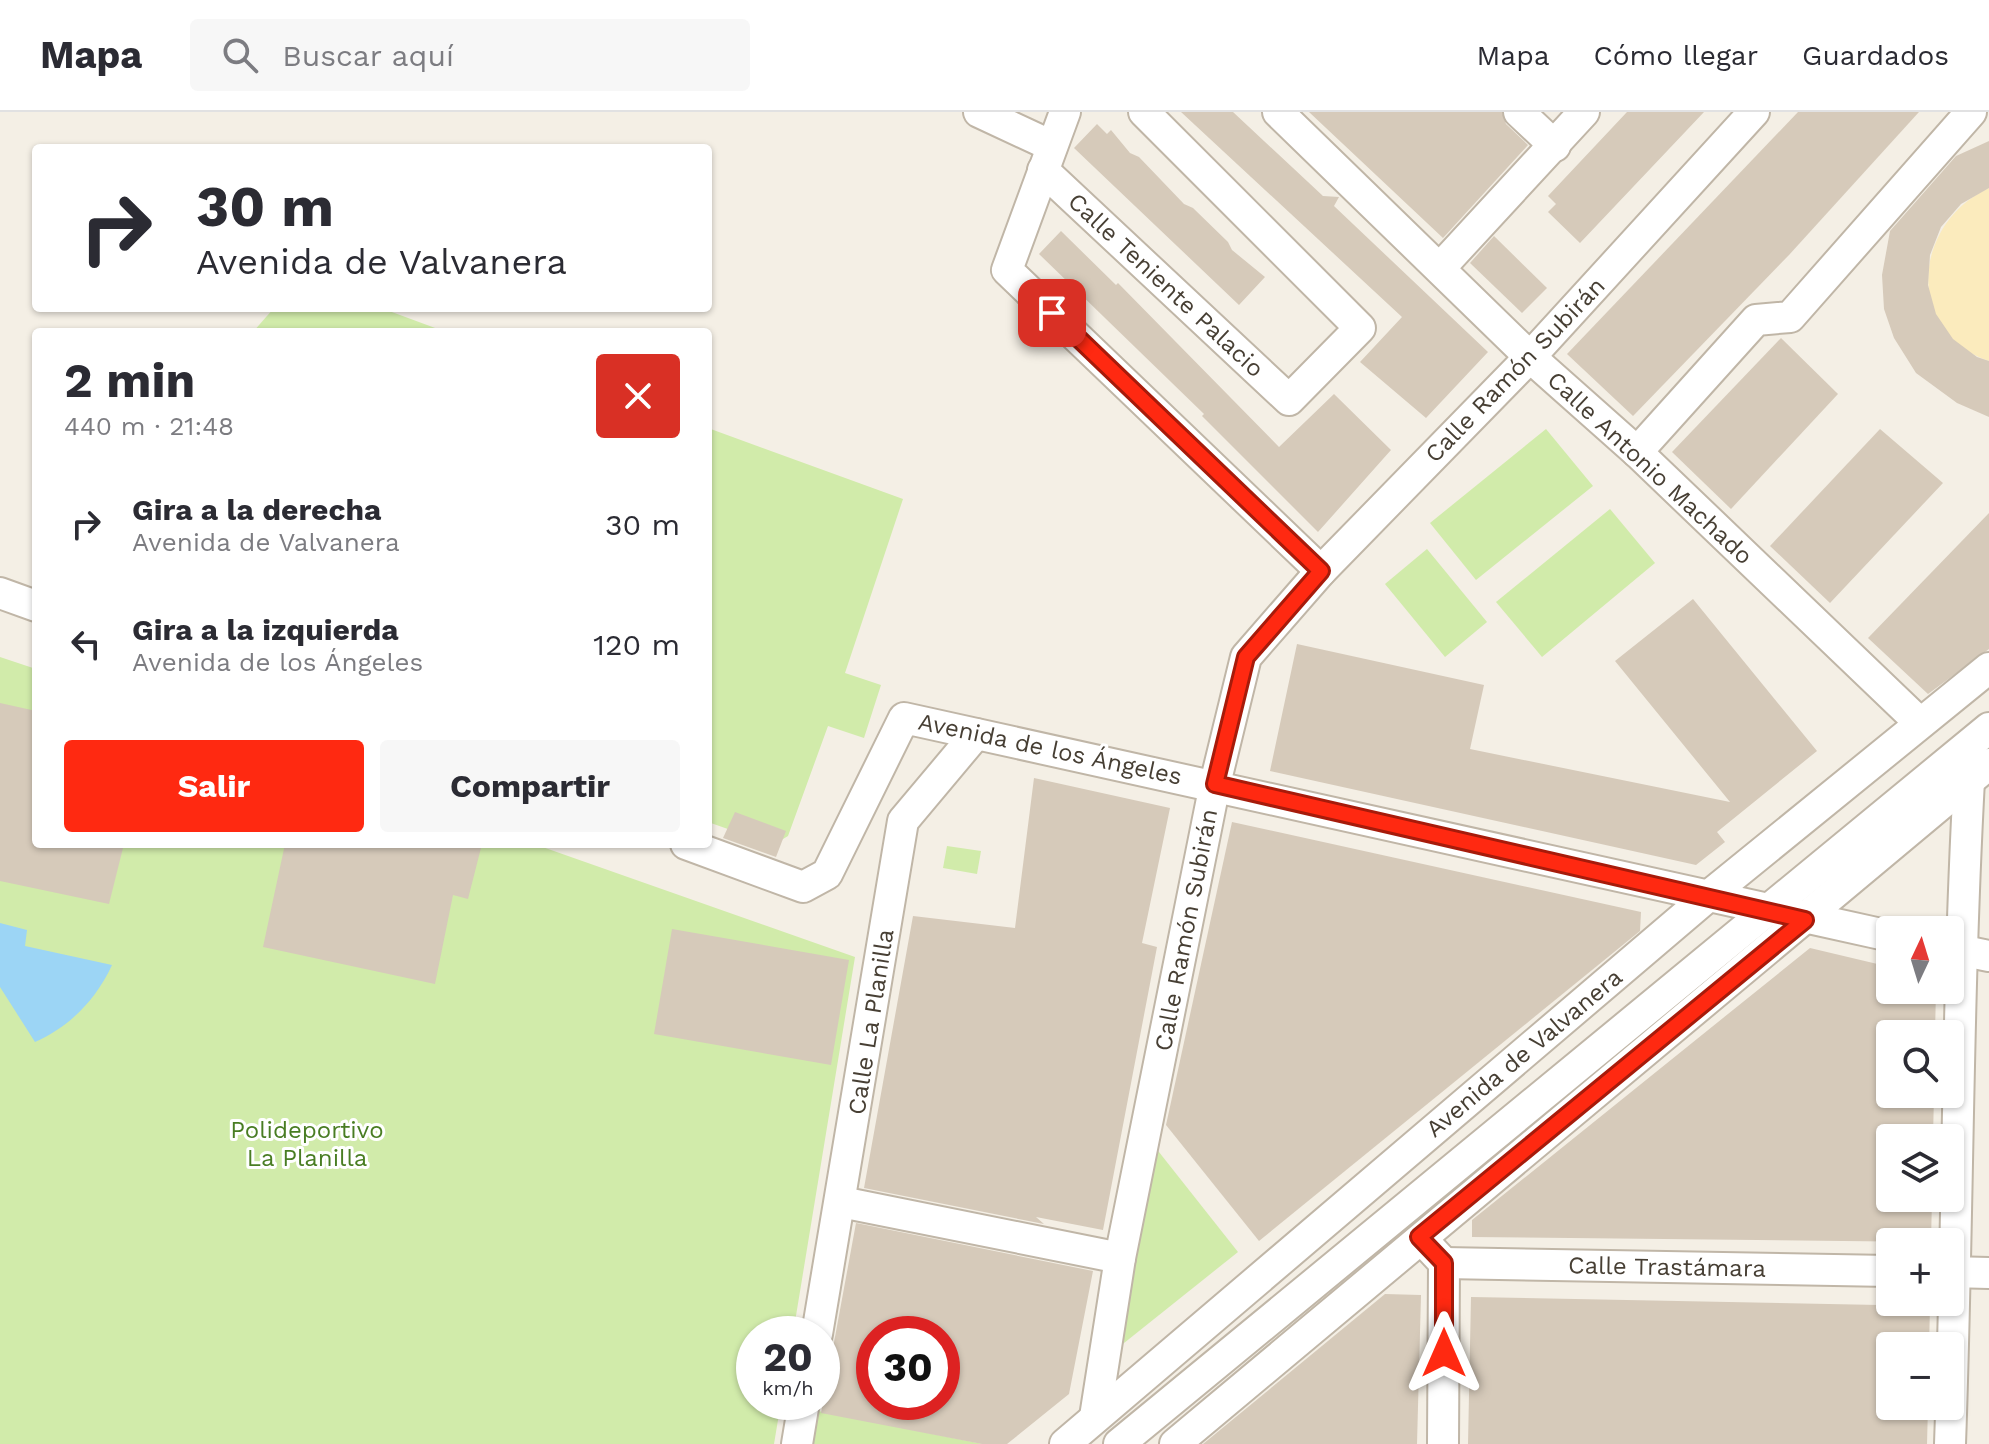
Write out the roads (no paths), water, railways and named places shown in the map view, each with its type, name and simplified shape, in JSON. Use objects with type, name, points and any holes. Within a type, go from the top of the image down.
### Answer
[{"type":"street","name":"Calle Teniente Palacio","points":[[979,112],[1047,158],[1289,400],[1360,328],[1144,112]]},
{"type":"street","points":[[1065,112],[1007,270],[1321,571]]},
{"type":"street","name":"Calle Antonio Machado","points":[[1278,112],[1530,357],[1637,452],[1920,723]]},
{"type":"street","points":[[1519,112],[1555,146]]},
{"type":"street","points":[[1440,268],[1584,112]]},
{"type":"street","name":"Calle Ramón Subirán","points":[[1095,1417],[1120,1258],[1215,784],[1246,657],[1321,571],[1530,357],[1754,112]]},
{"type":"street","points":[[1637,452],[1756,320],[1790,317],[1971,112]]},
{"type":"street","points":[[0,593],[32,605]]},
{"type":"street","name":"Avenida de Valvanera","points":[[1065,1444],[1706,898],[1989,668]]},
{"type":"street","name":"Avenida de los Ángeles","points":[[697,848],[803,887],[827,874],[904,718],[1215,784],[1763,911],[1876,933]]},
{"type":"street","name":"Avenida de Valvanera","points":[[1119,1444],[1989,728]]},
{"type":"street","name":"Calle La Planilla","points":[[820,1316],[903,821],[976,734]]},
{"type":"street","points":[[1175,1444],[1979,772]]},
{"type":"street","points":[[1955,1228],[1966,951],[1979,772]]},
{"type":"street","points":[[841,1202],[1120,1258]]},
{"type":"street","points":[[1419,1237],[1444,1263],[1443,1444]]},
{"type":"street","name":"Calle Trastámara","points":[[1444,1263],[1876,1271]]},
{"type":"street","points":[[1964,1272],[1989,1273]]},
{"type":"street","points":[[1950,1444],[1952,1316]]},
{"type":"street","points":[[797,1444],[801,1420]]},
{"type":"water","points":[[0,923],[27,930],[25,946],[112,965],[98,990],[80,1011],[59,1029],[35,1042],[0,987]]},
{"type":"park label","name":"Polideportivo La Planilla","points":[[307,1144]]}]
